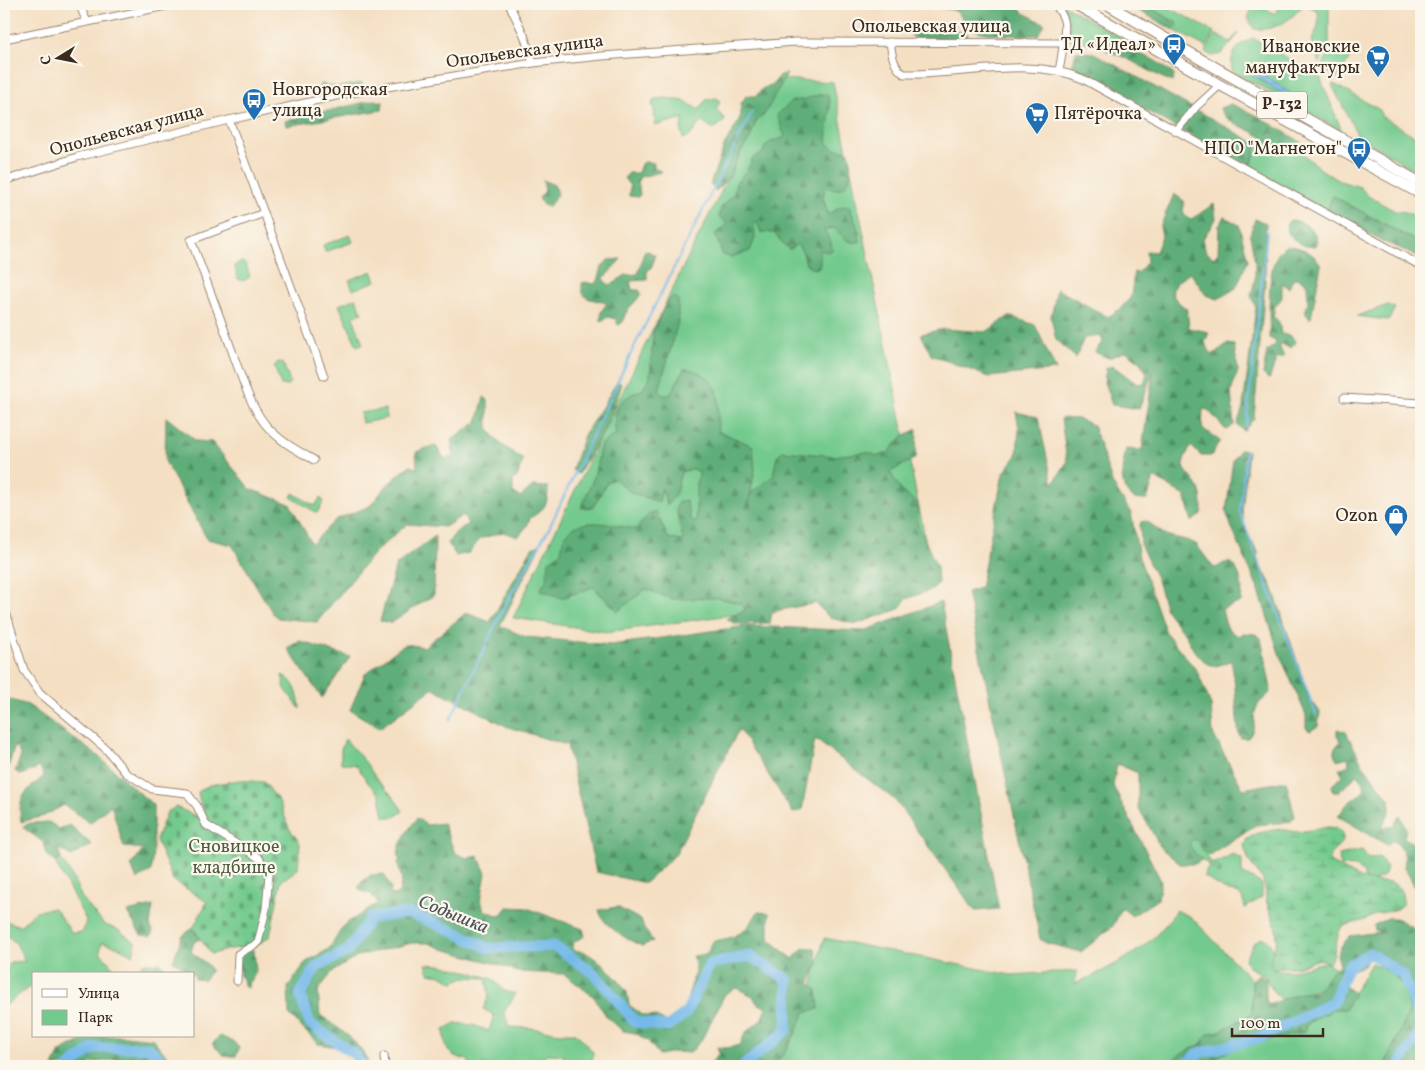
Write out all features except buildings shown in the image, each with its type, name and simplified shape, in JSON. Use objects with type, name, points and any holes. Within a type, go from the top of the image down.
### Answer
[{"type":"highway","name":"Р-132","points":[[1075,4],[1220,86],[1421,194]]},
{"type":"highway","name":"Р-132","points":[[1107,4],[1202,60],[1421,183]]},
{"type":"street","points":[[79,4],[87,22]]},
{"type":"street","points":[[4,39],[176,4]]},
{"type":"street","points":[[508,4],[524,35],[533,63]]},
{"type":"street","points":[[1055,4],[1062,13],[1065,23],[1059,70]]},
{"type":"street","points":[[890,42],[893,60],[898,70],[904,74],[1043,68],[1059,70],[1084,79],[1421,266]]},
{"type":"street","name":"Опольевская улица","points":[[4,181],[77,158],[229,120],[345,94],[533,63],[758,43],[1063,43]]},
{"type":"street","points":[[1176,130],[1196,107],[1220,86]]},
{"type":"street","points":[[229,120],[324,376]]},
{"type":"street","points":[[264,213],[191,240],[243,380],[264,424],[288,445],[314,460]]},
{"type":"street","points":[[1344,398],[1421,403]]},
{"type":"street","points":[[4,606],[24,670],[40,693],[106,749],[126,773],[152,789],[187,793],[197,806],[206,825],[260,858],[269,874],[266,909],[258,943],[238,954],[237,981]]},
{"type":"street","points":[[384,1056],[385,1066]]},
{"type":"green space","points":[[934,4],[1014,4],[1024,13],[1045,24],[1038,35],[992,34],[974,30],[955,11],[938,7]]},
{"type":"green space","points":[[1060,4],[1133,45],[1072,41],[1068,37],[1070,28],[1068,19]]},
{"type":"green space","points":[[1127,4],[1143,4],[1177,23],[1177,27],[1174,30]]},
{"type":"green space","points":[[1143,4],[1163,4],[1214,32],[1206,47],[1174,30],[1177,27],[1177,23]]},
{"type":"green space","points":[[1231,4],[1258,4],[1275,14],[1281,4],[1304,4],[1294,15],[1276,26],[1254,29],[1248,18],[1251,11],[1247,6],[1242,5],[1238,8],[1231,6]]},
{"type":"green space","points":[[1304,4],[1329,4],[1329,45],[1319,64],[1312,40],[1318,25],[1317,10]]},
{"type":"green space","points":[[966,32],[968,35],[964,38],[914,38],[909,33]]},
{"type":"green space","points":[[1238,33],[1221,54],[1212,56],[1205,52],[1215,34],[1230,42]]},
{"type":"green space","points":[[1253,38],[1320,77],[1342,131],[1233,72],[1231,61],[1235,51]]},
{"type":"green space","points":[[1332,47],[1351,56],[1338,78],[1324,70],[1323,65]]},
{"type":"green space","points":[[1105,50],[1125,51],[1150,58],[1174,75],[1173,82],[1126,58]]},
{"type":"green space","points":[[1076,51],[1094,53],[1257,144],[1250,170],[1072,68]]},
{"type":"green space","points":[[787,74],[764,115],[756,121],[750,139],[740,153],[730,176],[716,191],[710,184],[725,144],[739,121],[741,104],[746,96],[756,96],[763,88],[772,86],[780,75]]},
{"type":"green space","points":[[778,79],[833,82],[935,587],[607,632],[513,618],[688,257]]},
{"type":"green space","points":[[362,83],[364,87],[360,89],[321,94],[317,90],[321,84],[337,87]]},
{"type":"green space","points":[[1334,84],[1380,110],[1381,116],[1421,140],[1421,160],[1415,159],[1413,169],[1358,136],[1332,85]]},
{"type":"green space","points":[[823,94],[828,95],[830,107],[827,143],[834,148],[849,152],[851,168],[847,184],[838,189],[825,187],[823,198],[828,214],[842,206],[849,206],[859,231],[860,242],[851,242],[833,228],[824,230],[831,242],[832,250],[828,252],[820,250],[820,265],[818,268],[813,269],[806,264],[803,253],[797,244],[788,249],[774,233],[761,232],[756,221],[754,222],[755,238],[750,251],[731,257],[723,255],[715,234],[727,225],[719,217],[721,208],[734,194],[736,183],[748,169],[753,158],[763,153],[765,146],[768,144],[785,137],[777,115],[792,101]]},
{"type":"green space","points":[[666,98],[684,101],[699,110],[706,100],[717,98],[720,102],[716,110],[726,120],[714,129],[701,122],[690,136],[683,139],[681,127],[684,118],[655,126],[652,104],[654,99]]},
{"type":"green space","points":[[374,100],[383,102],[382,110],[286,126],[285,121]]},
{"type":"green space","points":[[1231,104],[1258,116],[1301,142],[1296,148],[1269,144],[1257,134],[1228,119],[1223,114],[1220,108]]},
{"type":"green space","points":[[1257,144],[1296,148],[1322,170],[1340,181],[1360,187],[1368,196],[1395,211],[1406,212],[1421,219],[1421,244],[1333,196],[1327,210],[1250,170]]},
{"type":"green space","points":[[644,162],[654,163],[654,167],[662,172],[640,177],[638,180],[640,195],[638,197],[629,196],[630,186],[624,178],[629,173],[638,173],[641,164]]},
{"type":"green space","points":[[543,180],[554,185],[557,190],[557,196],[549,206],[543,205],[539,198],[545,191]]},
{"type":"green space","points":[[1174,194],[1184,201],[1183,213],[1190,220],[1214,204],[1216,219],[1202,240],[1206,252],[1214,258],[1218,253],[1219,226],[1225,217],[1239,225],[1248,260],[1236,288],[1218,299],[1206,295],[1190,272],[1174,286],[1173,290],[1175,299],[1187,309],[1189,328],[1209,332],[1205,343],[1212,355],[1227,344],[1234,345],[1238,371],[1231,392],[1234,425],[1226,430],[1208,410],[1203,409],[1202,428],[1220,441],[1211,456],[1201,456],[1191,446],[1184,460],[1185,469],[1199,488],[1201,497],[1202,513],[1192,522],[1185,496],[1154,477],[1147,500],[1135,499],[1129,495],[1123,483],[1122,469],[1126,449],[1142,450],[1153,372],[1139,409],[1112,405],[1104,382],[1106,368],[1113,366],[1137,384],[1144,383],[1147,373],[1139,361],[1126,351],[1108,358],[1095,352],[1103,341],[1100,336],[1084,338],[1076,358],[1056,340],[1051,317],[1057,289],[1108,317],[1121,308],[1131,297],[1134,272],[1138,273],[1147,262],[1146,251],[1156,252],[1162,236],[1160,227]]},
{"type":"green space","points":[[1333,196],[1421,244],[1421,260],[1327,210]]},
{"type":"green space","points":[[1255,219],[1266,223],[1265,282],[1254,418],[1244,431],[1237,425],[1243,407],[1256,308],[1251,296],[1255,279],[1255,261],[1250,235]]},
{"type":"green space","points":[[1290,220],[1300,222],[1309,227],[1315,235],[1317,245],[1305,246],[1290,236],[1287,233],[1286,225]]},
{"type":"green space","points":[[350,235],[353,242],[325,252],[323,245]]},
{"type":"green space","points":[[1286,246],[1297,247],[1306,251],[1321,265],[1311,318],[1305,312],[1308,303],[1307,284],[1298,278],[1293,279],[1289,288],[1282,283],[1282,298],[1275,306],[1273,316],[1279,322],[1281,334],[1291,336],[1295,341],[1292,347],[1289,348],[1280,343],[1284,357],[1276,359],[1268,379],[1263,374],[1267,351],[1276,344],[1275,341],[1269,338],[1271,275],[1279,253]]},
{"type":"green space","points":[[648,251],[655,255],[652,266],[647,272],[647,280],[630,281],[632,290],[639,290],[641,293],[628,310],[622,323],[618,325],[616,319],[608,317],[601,321],[601,312],[607,303],[587,298],[582,292],[582,283],[594,284],[598,281],[602,267],[608,260],[621,259],[604,278],[605,282],[610,285],[626,275],[638,274],[644,252]]},
{"type":"green space","points":[[242,262],[246,264],[250,277],[243,281],[238,279],[235,268],[236,264]]},
{"type":"green space","points":[[372,271],[376,281],[353,290],[349,280]]},
{"type":"green space","points":[[672,297],[678,299],[678,322],[659,391],[663,395],[670,395],[684,369],[694,370],[711,381],[717,390],[718,431],[753,446],[755,470],[748,506],[752,492],[773,476],[777,456],[783,451],[834,456],[867,452],[877,456],[888,453],[903,436],[917,429],[916,458],[890,472],[902,492],[918,503],[917,523],[937,567],[938,583],[931,590],[906,599],[899,609],[856,624],[830,618],[815,603],[772,612],[770,623],[736,624],[726,619],[745,610],[742,604],[719,598],[672,599],[646,589],[618,611],[593,587],[562,598],[540,590],[547,579],[549,561],[561,552],[567,533],[582,524],[600,523],[636,529],[649,514],[656,512],[668,538],[681,541],[683,539],[676,509],[678,502],[686,500],[691,520],[696,523],[696,483],[700,473],[694,469],[681,472],[676,493],[667,505],[662,488],[659,502],[630,492],[615,479],[608,481],[593,507],[581,508],[594,477],[601,444],[616,435],[615,419],[618,406],[627,397],[642,390],[650,377],[653,333],[665,305]]},
{"type":"green space","points":[[356,298],[362,313],[353,317],[363,344],[357,346],[339,305]]},
{"type":"green space","points":[[1388,305],[1395,308],[1387,320],[1357,316]]},
{"type":"green space","points":[[1009,316],[1035,325],[1056,370],[989,377],[931,355],[921,334],[943,329],[986,332]]},
{"type":"green space","points":[[278,362],[283,363],[290,382],[287,386],[281,385],[274,366]]},
{"type":"green space","points":[[617,382],[622,384],[608,419],[578,474],[572,470],[584,435]]},
{"type":"green space","points":[[484,397],[488,400],[488,427],[497,441],[523,460],[517,477],[513,480],[513,492],[520,497],[533,486],[548,487],[545,506],[530,518],[527,526],[518,537],[503,532],[480,539],[469,553],[456,556],[448,543],[456,532],[468,524],[463,515],[445,527],[407,524],[374,553],[317,622],[278,618],[273,614],[232,545],[207,539],[165,461],[166,417],[196,441],[212,442],[250,489],[290,504],[312,544],[335,520],[370,506],[388,484],[409,466],[417,468],[416,452],[435,445],[445,459],[453,456],[452,440],[477,422]]},
{"type":"green space","points":[[385,409],[387,418],[362,423],[360,413]]},
{"type":"green space","points":[[1016,412],[1038,417],[1053,484],[1067,462],[1061,418],[1078,419],[1093,425],[1113,485],[1131,513],[1139,557],[1166,633],[1197,671],[1211,705],[1213,734],[1243,789],[1286,781],[1295,817],[1290,822],[1256,825],[1195,864],[1180,864],[1161,848],[1138,807],[1138,773],[1117,764],[1113,786],[1161,881],[1158,899],[1132,916],[1122,908],[1113,926],[1081,952],[1046,943],[1040,939],[967,592],[980,588],[1003,474],[1017,455],[1019,428]]},
{"type":"green space","points":[[1241,449],[1248,451],[1242,511],[1245,529],[1258,552],[1257,560],[1272,586],[1309,697],[1320,712],[1318,726],[1310,731],[1306,728],[1306,715],[1279,653],[1258,588],[1226,512],[1233,460]]},
{"type":"green space","points":[[293,493],[315,506],[320,498],[324,501],[317,513],[291,497]]},
{"type":"green space","points":[[1147,521],[1165,535],[1196,544],[1213,567],[1216,568],[1224,563],[1231,563],[1240,576],[1242,586],[1241,602],[1222,609],[1225,622],[1230,631],[1238,636],[1243,633],[1255,634],[1261,638],[1271,689],[1255,711],[1253,730],[1248,738],[1241,738],[1239,735],[1231,661],[1216,666],[1207,664],[1193,649],[1185,634],[1166,610],[1157,580],[1141,546],[1140,525],[1141,522]]},
{"type":"green space","points":[[435,536],[434,595],[391,623],[380,621],[396,565]]},
{"type":"green space","points":[[540,545],[500,626],[526,637],[611,645],[747,626],[864,631],[941,602],[999,909],[975,911],[895,800],[815,739],[802,810],[793,813],[739,729],[675,855],[645,883],[596,872],[567,745],[508,727],[433,688],[380,728],[350,710],[365,674],[405,644],[424,647],[466,613],[490,622],[532,548]]},
{"type":"green space","points":[[300,641],[350,657],[322,698],[287,648]]},
{"type":"green space","points":[[282,675],[293,685],[299,699],[300,709],[285,689]]},
{"type":"green space","points":[[4,698],[28,705],[98,756],[153,805],[151,871],[137,880],[131,865],[144,849],[124,847],[111,805],[90,823],[64,805],[44,816],[21,822],[20,805],[24,794],[44,776],[40,767],[21,775],[15,771],[21,756],[15,745],[8,768],[4,765]]},
{"type":"green space","points":[[1337,729],[1346,732],[1363,765],[1390,800],[1390,811],[1382,827],[1393,827],[1400,815],[1406,828],[1404,838],[1412,842],[1421,856],[1421,911],[1417,905],[1414,885],[1404,868],[1405,859],[1400,846],[1393,840],[1387,845],[1338,816],[1348,803],[1363,792],[1365,788],[1358,774],[1339,792],[1333,792],[1332,785],[1343,775],[1339,769],[1349,765],[1348,757],[1337,760],[1334,749],[1341,741],[1337,736]]},
{"type":"green space","points":[[345,739],[403,811],[395,817],[384,817],[380,795],[369,784],[356,765],[341,763],[341,749]]},
{"type":"green space","name":"Сновицкое кладбище","points":[[239,780],[264,782],[279,801],[289,828],[300,843],[298,869],[281,881],[270,936],[256,946],[211,954],[193,928],[207,902],[173,880],[156,840],[167,812],[176,807],[198,817],[203,815],[198,792],[209,785]]},
{"type":"green space","points":[[417,818],[427,825],[443,823],[455,853],[467,858],[478,856],[486,873],[481,900],[484,910],[500,916],[507,907],[527,908],[583,929],[585,936],[574,942],[573,950],[585,952],[603,964],[627,992],[629,1005],[644,1016],[654,1016],[666,1022],[668,1027],[686,1013],[687,1000],[696,969],[693,956],[707,954],[713,941],[729,938],[740,933],[749,925],[758,912],[769,913],[769,939],[793,959],[803,948],[815,948],[818,965],[809,983],[817,990],[819,1009],[805,1012],[790,1044],[778,1060],[754,1066],[708,1066],[719,1054],[717,1047],[727,1048],[740,1045],[745,1033],[761,1020],[766,1008],[756,1002],[753,996],[736,988],[725,994],[702,1039],[690,1053],[675,1052],[659,1055],[648,1041],[635,1033],[623,1031],[607,1017],[594,997],[564,974],[516,972],[510,968],[428,943],[412,943],[358,956],[332,972],[318,991],[320,1015],[353,1041],[368,1061],[364,1063],[356,1050],[318,1044],[289,1015],[288,987],[306,962],[329,949],[344,925],[378,903],[371,894],[359,890],[359,884],[371,875],[384,874],[391,888],[390,895],[399,894],[402,880],[398,864],[398,853],[404,837]]},
{"type":"green space","points":[[49,822],[59,829],[70,825],[92,845],[71,856],[58,848],[61,859],[55,862],[46,854],[43,842],[23,826],[31,823]]},
{"type":"green space","points":[[1329,827],[1337,828],[1343,834],[1343,841],[1332,852],[1329,860],[1331,863],[1363,879],[1395,885],[1402,894],[1403,903],[1398,909],[1376,914],[1340,929],[1333,956],[1329,963],[1320,959],[1296,967],[1272,969],[1270,960],[1277,940],[1276,928],[1266,900],[1263,880],[1249,861],[1244,846],[1247,839],[1258,833],[1279,829],[1298,832]]},
{"type":"green space","points":[[1197,840],[1210,861],[1221,869],[1220,874],[1194,853],[1189,843]]},
{"type":"green space","points":[[1362,850],[1369,859],[1379,857],[1387,867],[1384,876],[1369,883],[1364,877],[1364,873],[1356,867],[1340,866],[1339,855]]},
{"type":"green space","points":[[1233,854],[1242,859],[1242,873],[1262,884],[1262,897],[1245,908],[1240,895],[1219,887],[1204,876],[1209,866]]},
{"type":"green space","points":[[61,859],[72,876],[82,898],[105,925],[117,929],[136,943],[133,955],[118,947],[102,942],[100,952],[117,972],[105,967],[104,972],[32,972],[32,985],[5,1007],[4,980],[10,962],[25,961],[16,943],[4,933],[6,921],[20,926],[36,911],[54,908],[72,933],[83,932],[86,920],[55,862]]},
{"type":"green space","points":[[153,906],[150,925],[153,931],[151,936],[141,935],[127,912]]},
{"type":"green space","points":[[617,907],[641,920],[644,929],[653,941],[642,946],[610,927],[601,916],[599,910]]},
{"type":"green space","points":[[1176,910],[1191,917],[1252,980],[1252,1014],[1220,1031],[1208,1034],[1200,1045],[1179,1055],[1170,1066],[767,1066],[778,1060],[805,1012],[824,938],[1011,975],[1077,971],[1075,984],[1132,954],[1156,935]]},
{"type":"green space","points":[[1388,918],[1396,918],[1421,932],[1421,1066],[1384,1066],[1410,1010],[1405,992],[1399,981],[1384,969],[1384,963],[1370,953],[1364,966],[1351,970],[1344,984],[1348,989],[1355,992],[1345,1009],[1331,1009],[1328,1013],[1320,1015],[1306,1025],[1304,1032],[1236,1047],[1201,1066],[1170,1066],[1179,1055],[1200,1045],[1208,1034],[1220,1031],[1252,1014],[1252,980],[1259,974],[1266,979],[1268,1005],[1300,993],[1317,992],[1330,973],[1340,964],[1337,955],[1341,946],[1350,936],[1381,932],[1375,930],[1374,925]]},
{"type":"green space","points":[[193,928],[200,939],[194,942],[191,952],[208,965],[211,971],[204,980],[195,979],[195,972],[188,972],[173,961],[182,936]]},
{"type":"green space","points":[[1264,938],[1272,948],[1273,969],[1291,971],[1325,962],[1336,968],[1335,973],[1318,989],[1285,1001],[1275,993],[1264,975],[1249,967],[1245,960],[1254,943]]},
{"type":"green space","points":[[245,950],[254,950],[256,971],[252,980],[249,981],[248,988],[244,985],[243,978],[240,976],[238,956]]},
{"type":"green space","points":[[142,963],[161,963],[168,972],[142,972]]},
{"type":"green space","points":[[1371,963],[1390,971],[1404,987],[1410,1011],[1384,1066],[1201,1066],[1236,1047],[1304,1032],[1306,1025],[1320,1015],[1328,1013],[1331,1009],[1345,1009]]},
{"type":"green space","points":[[426,964],[440,965],[493,979],[505,991],[516,994],[504,1012],[509,1027],[576,1033],[593,1052],[592,1064],[588,1066],[568,1066],[563,1055],[546,1054],[541,1061],[531,1063],[530,1066],[471,1066],[468,1060],[451,1054],[448,1051],[444,1030],[455,1023],[473,1025],[489,1031],[494,1015],[483,1009],[489,996],[486,978],[465,977],[453,982],[441,975],[429,973]]},
{"type":"green space","points":[[220,1036],[234,1042],[239,1048],[236,1056],[225,1056],[212,1044]]},
{"type":"green space","points":[[90,1038],[153,1039],[178,1066],[146,1066],[132,1057],[91,1063],[87,1066],[53,1066],[60,1052]]},
{"type":"water","points":[[1255,69],[1290,93],[1290,95],[1286,96],[1251,74],[1251,70]]},
{"type":"waterway","points":[[450,720],[504,607],[549,528],[635,345],[752,112]]},
{"type":"waterway","points":[[1246,426],[1267,232]]},
{"type":"waterway","points":[[1246,450],[1240,512],[1316,714]]},
{"type":"waterway","name":"Содышка","points":[[363,1066],[354,1054],[310,1024],[300,995],[316,967],[348,951],[370,918],[409,913],[488,948],[554,946],[594,973],[635,1022],[667,1027],[686,1013],[710,964],[750,956],[788,980],[787,1030],[743,1066]]},
{"type":"waterway","name":"Содышка","points":[[1183,1066],[1199,1053],[1260,1038],[1333,1002],[1348,966],[1370,953],[1403,975],[1421,1022]]},
{"type":"waterway","name":"Содышка","points":[[1398,1066],[1421,1032]]},
{"type":"waterway","name":"Содышка","points":[[70,1066],[94,1048],[148,1047],[168,1066]]},
{"type":"place","name":"ТД «Идеал»","points":[[1174,66]]},
{"type":"place","name":"Ивановские мануфактуры","points":[[1378,78]]},
{"type":"place","name":"Новгородская улица","points":[[254,121]]},
{"type":"place","name":"Пятёрочка","points":[[1037,135]]},
{"type":"place","name":"НПО \"Магнетон\"","points":[[1359,170]]},
{"type":"place","name":"Ozon","points":[[1396,537]]}]
